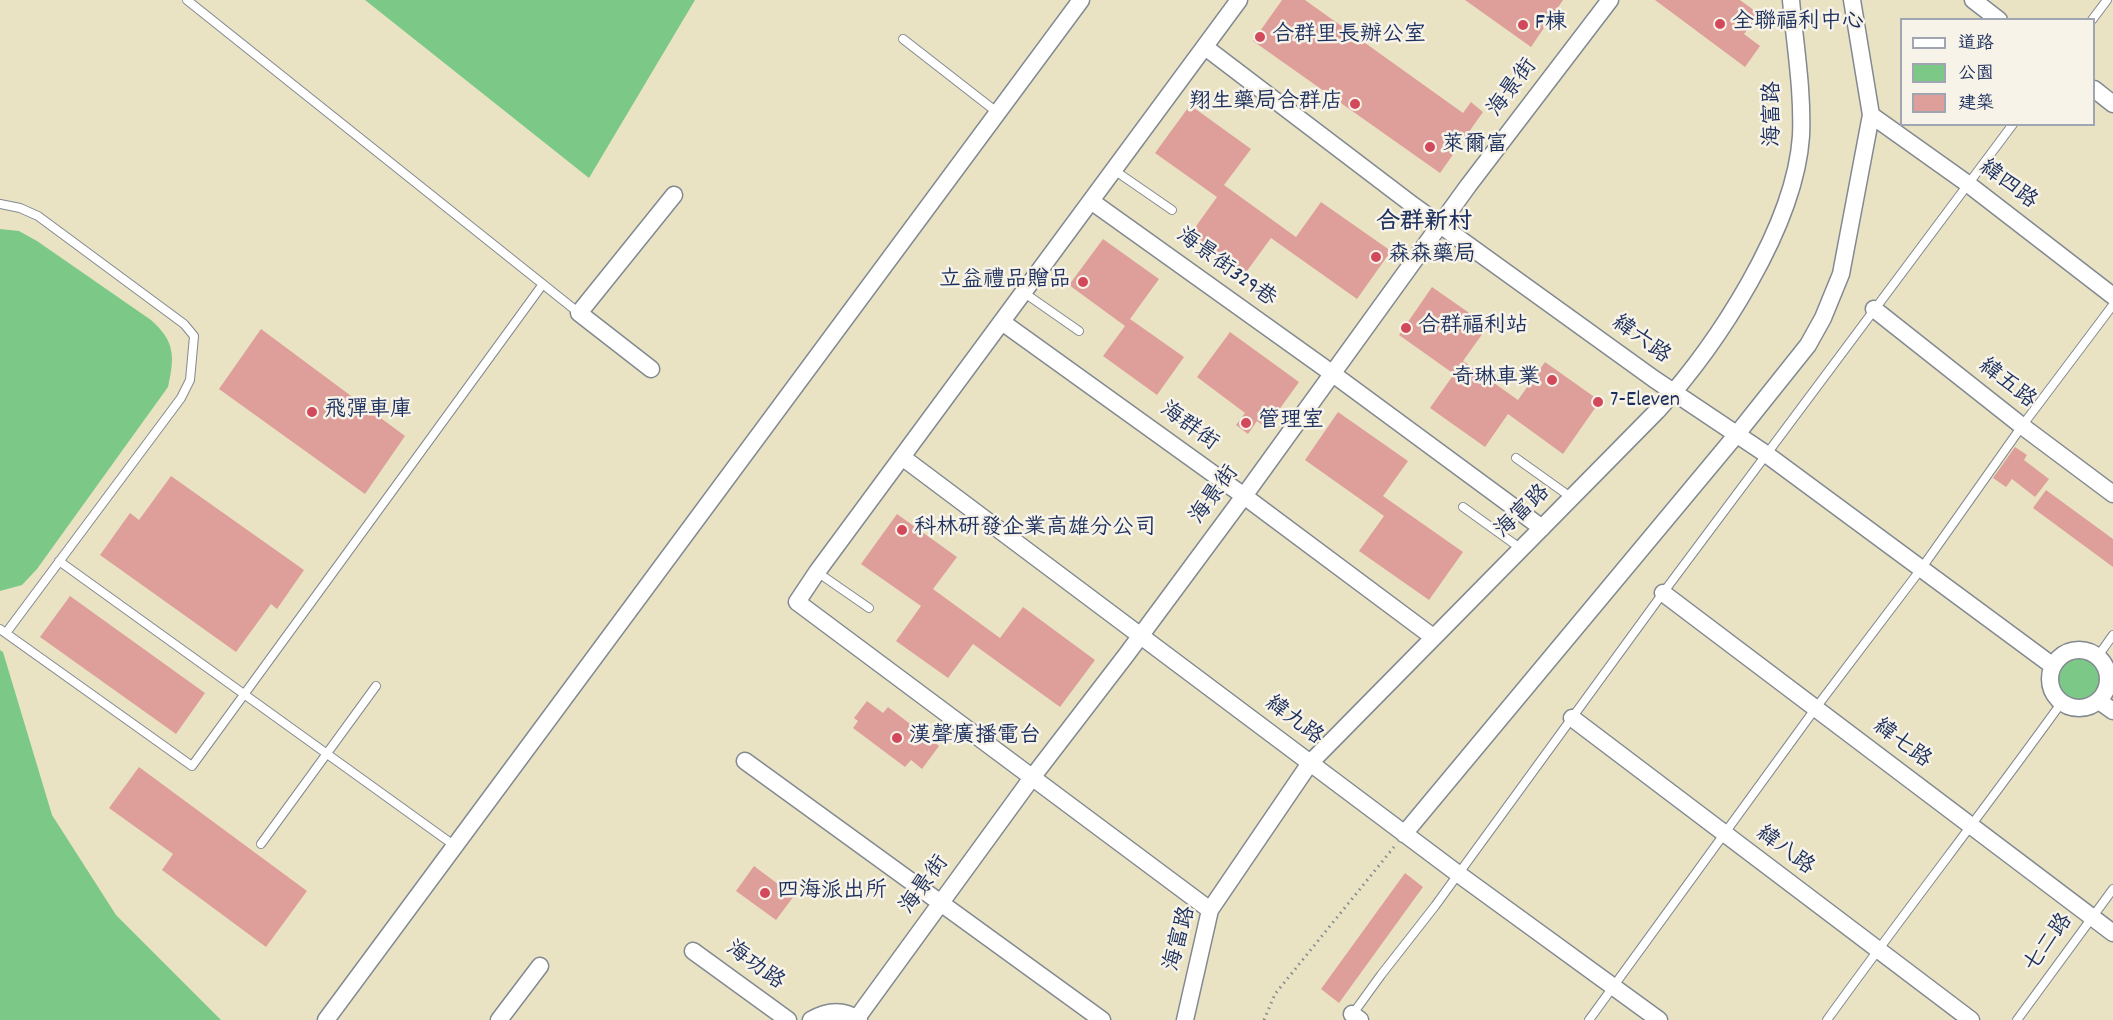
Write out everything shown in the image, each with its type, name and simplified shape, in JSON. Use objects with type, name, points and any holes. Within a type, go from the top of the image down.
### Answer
[{"type":"street","points":[[326,1020],[1081,0]]},
{"type":"street","points":[[1210,910],[797,602],[1239,0]]},
{"type":"street","name":"海景街","points":[[858,1019],[1031,778],[1141,636],[1468,186],[1610,0]]},
{"type":"street","name":"海富路","points":[[1185,1020],[1210,910],[1310,763],[1674,393],[1727,320],[1760,261],[1787,201],[1801,137],[1791,0]]},
{"type":"street","points":[[1404,834],[1737,434],[1808,345],[1841,274],[1871,116],[1852,0]]},
{"type":"street","points":[[1973,0],[1996,18]]},
{"type":"street","name":"緯六路","points":[[1205,46],[1440,225],[1674,393],[1766,454],[2053,666]]},
{"type":"street","points":[[2095,90],[2113,104]]},
{"type":"street","name":"緯四路","points":[[1871,116],[1968,184],[2113,296]]},
{"type":"street","points":[[651,369],[579,313],[674,195]]},
{"type":"street","name":"海景街329巷","points":[[1091,201],[1333,374],[1542,528]]},
{"type":"street","name":"緯五路","points":[[1874,309],[2022,426],[2113,494]]},
{"type":"street","name":"海群街","points":[[1002,322],[1244,496],[1433,637]]},
{"type":"street","name":"緯九路","points":[[902,457],[1404,834],[1659,1020]]},
{"type":"street","name":"緯七路","points":[[1663,593],[2113,933]]},
{"type":"street","points":[[2076,650],[2085,650],[2098,656],[2106,666],[2109,679],[2106,706],[2080,708],[2068,706],[2062,702],[2053,691],[2050,682],[2053,666],[2060,657],[2076,650]]},
{"type":"street","name":"緯八路","points":[[1572,718],[1971,1020]]},
{"type":"street","points":[[745,761],[1102,1020]]},
{"type":"street","name":"海功路","points":[[693,951],[788,1020]]},
{"type":"street","points":[[499,1020],[540,966]]},
{"type":"street","points":[[811,1020],[833,1011],[846,1013],[858,1019]]},
{"type":"lane","points":[[187,0],[579,313]]},
{"type":"lane","points":[[2094,18],[2107,0]]},
{"type":"lane","points":[[903,39],[998,112]]},
{"type":"lane","points":[[1354,1018],[1457,873],[1663,593],[2012,126]]},
{"type":"lane","points":[[1114,170],[1172,210]]},
{"type":"lane","points":[[0,204],[21,208],[38,216],[184,324],[194,336],[190,380],[181,398],[60,561],[3,631],[192,766],[543,284]]},
{"type":"lane","points":[[1023,292],[1079,331]]},
{"type":"lane","points":[[1589,1020],[1815,709],[1921,569],[2022,426],[2113,305]]},
{"type":"lane","points":[[1516,458],[1572,498]]},
{"type":"lane","points":[[1463,507],[1520,548]]},
{"type":"lane","points":[[60,561],[455,846]]},
{"type":"lane","points":[[817,572],[869,608]]},
{"type":"lane","points":[[2098,656],[2113,634]]},
{"type":"lane","points":[[261,844],[376,686]]},
{"type":"lane","points":[[1827,1020],[1877,950],[1972,827],[2062,702]]},
{"type":"lane","name":"七二路","points":[[2017,1020],[2113,889]]},
{"type":"path","points":[[1264,1020],[1281,986],[1404,834]]},
{"type":"green space","points":[[365,0],[695,0],[589,178]]},
{"type":"green space","points":[[0,229],[19,231],[37,241],[151,320],[169,343],[172,367],[168,387],[37,569],[22,585],[0,591]]},
{"type":"green space","points":[[0,650],[3,652],[52,815],[116,915],[221,1020],[0,1020]]},
{"type":"green space","points":[[2075,655],[2085,655],[2098,662],[2105,675],[2105,685],[2098,698],[2085,705],[2075,705],[2066,701],[2059,694],[2055,685],[2055,675],[2059,666],[2066,659]]},
{"type":"building","points":[[1282,0],[1305,0],[1463,113],[1471,102],[1483,112],[1440,173],[1253,41]]},
{"type":"building","name":"F棟","points":[[1465,0],[1563,0],[1531,47]]},
{"type":"building","name":"全聯福利中心","points":[[1655,0],[1740,0],[1759,14],[1744,34],[1760,46],[1745,67]]},
{"type":"building","points":[[1190,105],[1251,149],[1224,185],[1296,237],[1321,202],[1391,251],[1357,299],[1271,238],[1244,275],[1189,236],[1217,197],[1155,153]]},
{"type":"building","points":[[1103,239],[1159,279],[1130,319],[1184,357],[1157,395],[1103,356],[1125,326],[1069,285]]},
{"type":"building","points":[[1432,287],[1488,326],[1463,361],[1518,400],[1545,362],[1600,401],[1563,454],[1508,414],[1485,447],[1430,408],[1454,374],[1399,335]]},
{"type":"building","name":"飛彈車庫","points":[[261,329],[405,436],[365,494],[219,389]]},
{"type":"building","points":[[1230,332],[1299,382],[1266,428],[1257,421],[1248,434],[1236,425],[1245,413],[1197,377]]},
{"type":"building","points":[[1338,412],[1408,461],[1383,496],[1463,552],[1429,600],[1359,551],[1384,516],[1305,460]]},
{"type":"building","points":[[2015,447],[2027,455],[2024,460],[2049,479],[2035,497],[2012,479],[2006,487],[1993,478]]},
{"type":"building","points":[[171,476],[304,570],[277,609],[271,604],[236,652],[100,555],[130,513],[139,520]]},
{"type":"building","points":[[2046,490],[2113,539],[2113,567],[2033,508]]},
{"type":"building","points":[[897,514],[957,557],[933,589],[1000,638],[1023,607],[1095,660],[1060,707],[973,644],[948,678],[896,641],[921,606],[861,564]]},
{"type":"building","points":[[70,596],[205,693],[176,734],[40,637]]},
{"type":"building","name":"漢聲廣播電台","points":[[867,701],[883,713],[888,707],[939,746],[922,769],[911,760],[905,767],[853,728],[858,721],[854,718]]},
{"type":"building","points":[[139,767],[307,891],[266,947],[162,870],[173,854],[109,808]]},
{"type":"building","name":"四海派出所","points":[[754,866],[794,896],[776,920],[736,891]]},
{"type":"building","points":[[1405,873],[1423,887],[1339,1003],[1321,989]]},
{"type":"place","name":"全聯福利中心","points":[[1720,24]]},
{"type":"place","name":"F棟","points":[[1523,25]]},
{"type":"place","name":"合群里長辦公室","points":[[1260,37]]},
{"type":"place","name":"翔生藥局合群店","points":[[1355,104]]},
{"type":"place","name":"萊爾富","points":[[1430,147]]},
{"type":"place","name":"森森藥局","points":[[1376,257]]},
{"type":"place","name":"立益禮品贈品","points":[[1083,282]]},
{"type":"place","name":"合群福利站","points":[[1406,328]]},
{"type":"place","name":"奇琳車業","points":[[1552,380]]},
{"type":"place","name":"7-Eleven","points":[[1598,402]]},
{"type":"place","name":"飛彈車庫","points":[[312,412]]},
{"type":"place","name":"管理室","points":[[1246,423]]},
{"type":"place","name":"科林研發企業高雄分公司","points":[[902,530]]},
{"type":"place","name":"漢聲廣播電台","points":[[897,738]]},
{"type":"place","name":"四海派出所","points":[[765,893]]},
{"type":"district","name":"合群新村","points":[[1424,225]]}]
